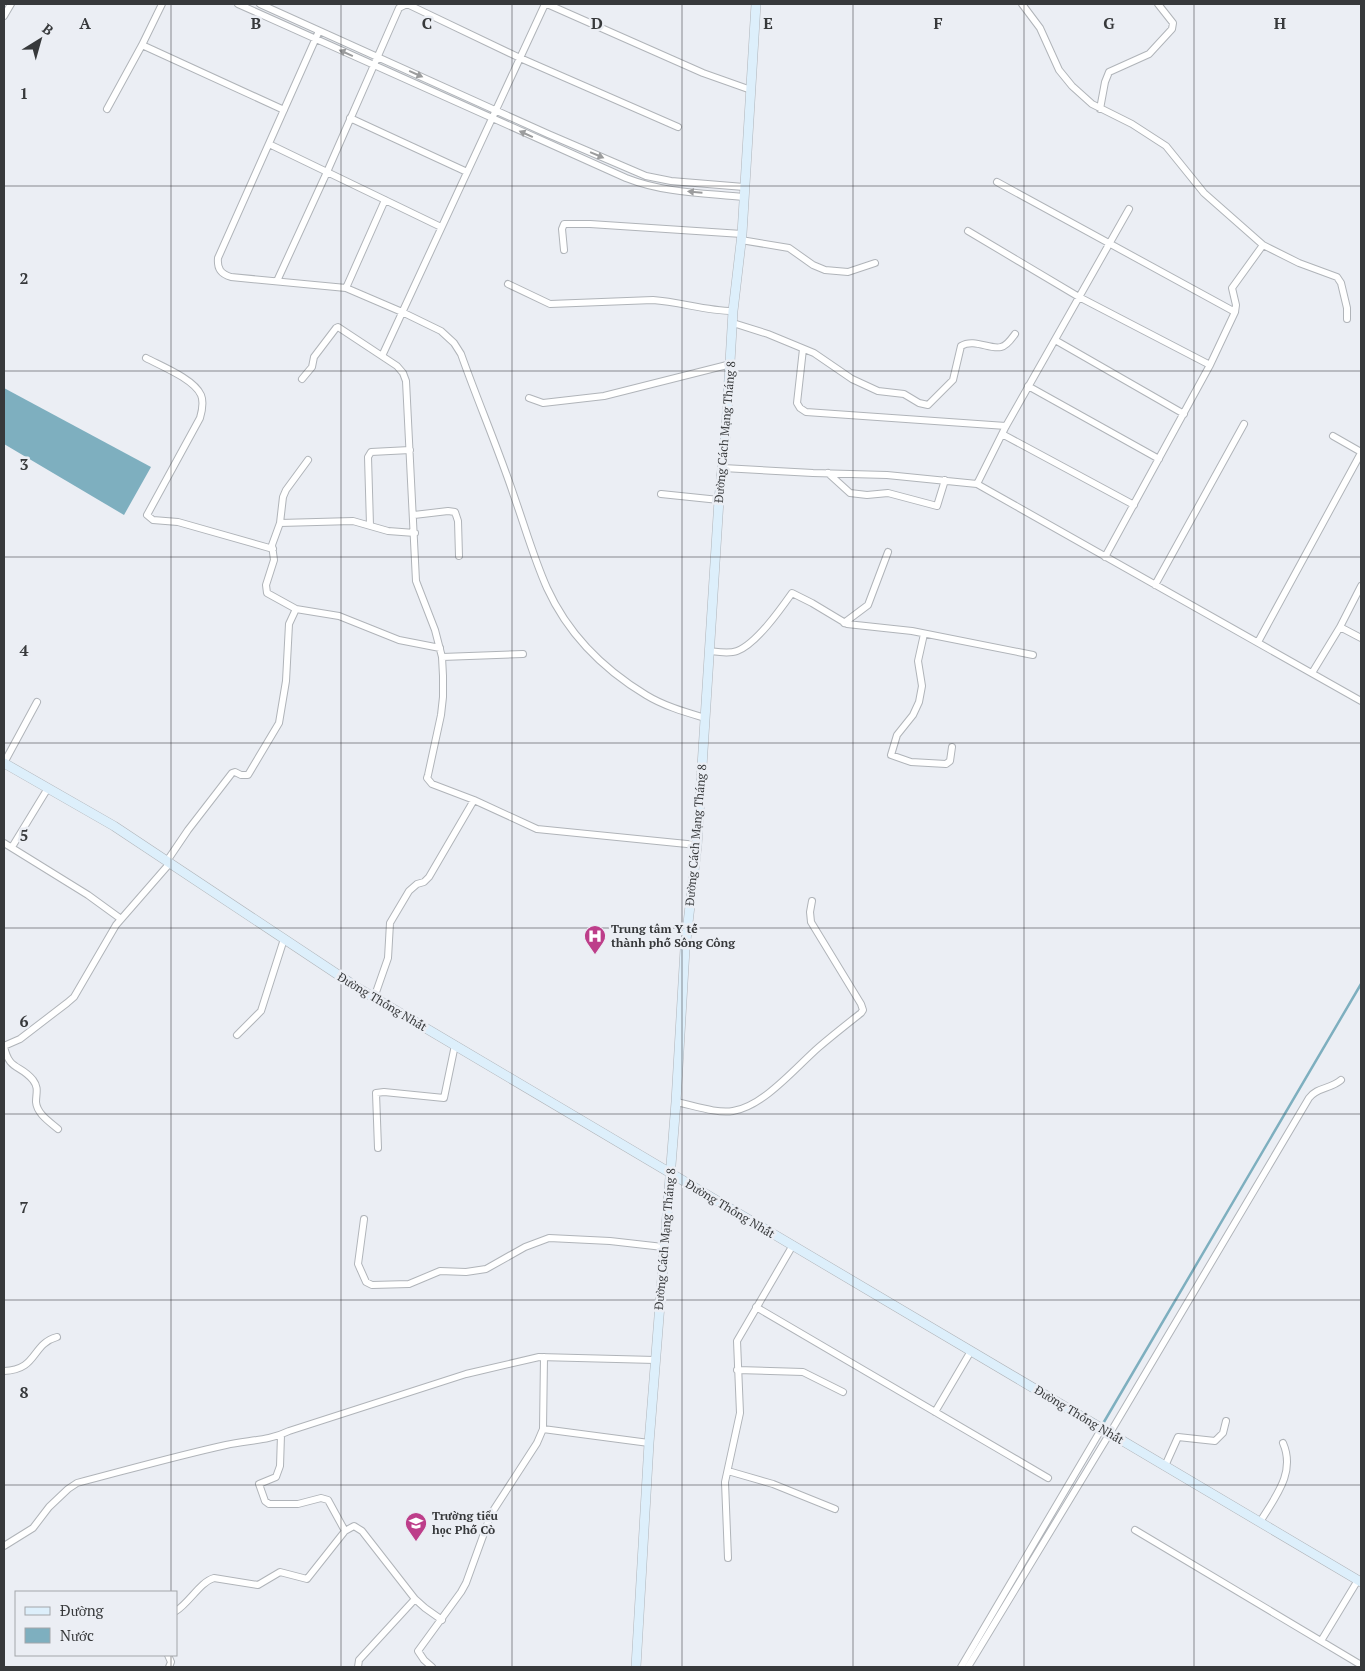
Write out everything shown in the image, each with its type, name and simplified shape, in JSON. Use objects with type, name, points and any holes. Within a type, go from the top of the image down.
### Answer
[{"type":"street","points":[[4,16],[11,4]]},
{"type":"street","points":[[107,109],[162,4]]},
{"type":"street","points":[[238,4],[626,178],[651,187],[744,192]]},
{"type":"street","points":[[260,4],[548,134],[654,178],[744,192]]},
{"type":"street","points":[[277,281],[399,8],[407,4],[520,58],[678,127]]},
{"type":"street","points":[[382,356],[546,4],[703,73],[751,90]]},
{"type":"street","name":"Đường Cách Mạng Tháng 8","points":[[636,1667],[648,1443],[676,1102],[685,949],[697,845],[719,500],[731,364],[733,311],[741,237],[756,4]]},
{"type":"street","points":[[1022,4],[1040,28],[1059,70],[1065,78],[1092,104],[1132,124],[1166,146],[1204,193],[1263,245],[1299,263],[1337,277],[1341,283],[1347,308],[1347,319]]},
{"type":"street","points":[[1100,109],[1105,82],[1109,72],[1149,54],[1172,29],[1172,23],[1158,4]]},
{"type":"street","points":[[319,30],[218,258],[217,265],[220,272],[231,278],[346,288],[441,331],[454,343],[461,354],[514,494],[540,572],[558,610],[570,628],[608,669],[647,695],[673,707],[705,718]]},
{"type":"street","points":[[142,45],[284,110]]},
{"type":"street","points":[[350,118],[467,172]]},
{"type":"street","points":[[544,142],[548,134]]},
{"type":"street","points":[[268,144],[442,227]]},
{"type":"street","points":[[997,182],[1235,312]]},
{"type":"street","points":[[346,288],[385,200]]},
{"type":"street","points":[[977,484],[1028,386],[1129,210]]},
{"type":"street","points":[[564,250],[562,229],[564,224],[590,224],[741,237],[789,248],[813,265],[825,270],[848,272],[874,263]]},
{"type":"street","points":[[968,232],[1079,297],[1210,365]]},
{"type":"street","points":[[1105,557],[1210,365],[1235,312],[1236,305],[1232,288],[1263,245]]},
{"type":"street","points":[[508,284],[550,304],[654,300],[668,301],[714,311],[733,311]]},
{"type":"street","points":[[733,323],[768,334],[822,357],[846,375],[861,383],[878,390],[904,394],[919,403],[928,405],[953,380],[961,346],[970,344],[1000,348],[1015,334]]},
{"type":"street","points":[[302,379],[312,367],[314,357],[338,327],[397,366],[403,373],[406,381],[416,581],[435,630],[442,657],[443,697],[427,778],[432,784],[474,800],[537,829],[697,845]]},
{"type":"street","points":[[1055,340],[1184,414]]},
{"type":"street","points":[[804,349],[797,403],[806,412],[1006,426]]},
{"type":"street","points":[[146,358],[191,383],[201,395],[203,406],[200,418],[147,515],[153,520],[178,522],[272,548]]},
{"type":"street","points":[[529,398],[543,403],[604,396],[731,364]]},
{"type":"street","points":[[1028,386],[1158,459]]},
{"type":"street","points":[[1155,585],[1244,424]]},
{"type":"street","points":[[1002,434],[1134,505]]},
{"type":"street","points":[[1258,642],[1361,452],[1332,436]]},
{"type":"street","points":[[370,525],[369,453],[410,450]]},
{"type":"street","points":[[308,460],[283,497],[280,523],[272,548],[274,560],[266,590],[269,594],[296,609],[339,616],[399,640],[440,648]]},
{"type":"street","points":[[723,468],[861,473],[977,484],[1361,701]]},
{"type":"street","points":[[828,473],[850,493],[867,495],[888,493],[937,506],[945,480]]},
{"type":"street","points":[[661,494],[719,500]]},
{"type":"street","points":[[414,515],[448,511],[455,512],[458,521],[459,556]]},
{"type":"street","points":[[280,523],[353,521],[388,531],[415,533]]},
{"type":"street","points":[[844,623],[868,605],[888,552]]},
{"type":"street","points":[[1312,673],[1361,586]]},
{"type":"street","points":[[710,651],[732,652],[747,645],[770,622],[792,594],[812,602],[844,623],[924,634],[1033,655]]},
{"type":"street","points":[[58,1129],[42,1115],[36,1103],[37,1087],[28,1075],[9,1061],[6,1057],[4,1046],[20,1039],[74,997],[121,918],[168,862],[188,830],[232,774],[235,772],[248,774],[279,723],[286,681],[289,624],[296,609]]},
{"type":"street","points":[[1340,626],[1361,638]]},
{"type":"street","points":[[924,634],[918,661],[922,686],[919,702],[910,721],[897,735],[891,755],[910,762],[946,764],[950,761],[952,747]]},
{"type":"street","points":[[442,657],[523,654]]},
{"type":"street","points":[[4,763],[37,702]]},
{"type":"street","name":"Đường Thống Nhất","points":[[4,763],[114,826],[374,998],[1359,1581]]},
{"type":"street","points":[[12,847],[48,788]]},
{"type":"street","points":[[374,998],[388,958],[390,923],[413,886],[424,882],[428,877],[474,800]]},
{"type":"street","points":[[4,843],[88,895],[121,918]]},
{"type":"street","points":[[676,1102],[722,1111],[740,1109],[767,1094],[820,1046],[861,1013],[861,1004],[810,922],[812,901]]},
{"type":"street","points":[[236,1035],[261,1011],[284,939]]},
{"type":"street","points":[[378,1148],[376,1093],[384,1092],[444,1098],[455,1045]]},
{"type":"street","points":[[961,1667],[1309,1098],[1316,1090],[1329,1088],[1341,1080]]},
{"type":"street","points":[[364,1219],[358,1264],[366,1282],[372,1285],[408,1284],[440,1271],[466,1272],[486,1269],[525,1247],[549,1238],[610,1241],[663,1248]]},
{"type":"street","points":[[728,1558],[725,1489],[740,1413],[737,1341],[793,1245]]},
{"type":"street","points":[[756,1308],[1048,1478]]},
{"type":"street","points":[[4,1371],[18,1370],[26,1365],[49,1339],[57,1337]]},
{"type":"street","points":[[935,1412],[971,1351]]},
{"type":"street","points":[[4,1546],[33,1528],[49,1507],[77,1483],[237,1442],[274,1438],[466,1374],[544,1357],[655,1360]]},
{"type":"street","points":[[432,1667],[418,1651],[442,1620],[466,1583],[491,1514],[537,1443],[543,1429],[544,1357]]},
{"type":"street","points":[[737,1370],[803,1372],[843,1392]]},
{"type":"street","points":[[1165,1466],[1178,1437],[1215,1441],[1224,1433],[1226,1421]]},
{"type":"street","points":[[543,1429],[648,1443]]},
{"type":"street","points":[[968,1667],[1106,1430]]},
{"type":"street","points":[[281,1435],[280,1466],[276,1477],[259,1484],[265,1500],[269,1504],[298,1504],[325,1498],[328,1500],[345,1531]]},
{"type":"street","points":[[1260,1522],[1282,1485],[1286,1473],[1288,1461],[1283,1443]]},
{"type":"street","points":[[728,1471],[773,1484],[835,1508]]},
{"type":"street","points":[[178,1610],[187,1603],[208,1580],[214,1578],[258,1585],[280,1572],[307,1579],[345,1531],[354,1526],[362,1531],[415,1599],[442,1620]]},
{"type":"street","points":[[1135,1530],[1361,1665]]},
{"type":"street","points":[[1321,1641],[1359,1581]]},
{"type":"street","points":[[358,1667],[359,1660],[415,1599]]},
{"type":"street","points":[[169,1656],[172,1662],[169,1667]]},
{"type":"water","points":[[4,388],[151,467],[124,515],[4,444]]},
{"type":"waterway","points":[[1101,1427],[1361,984]]},
{"type":"place","name":"Trung tâm Y tế thành phố Sông Công","points":[[595,955]]},
{"type":"place","name":"Trường tiểu học Phố Cò","points":[[416,1542]]}]
